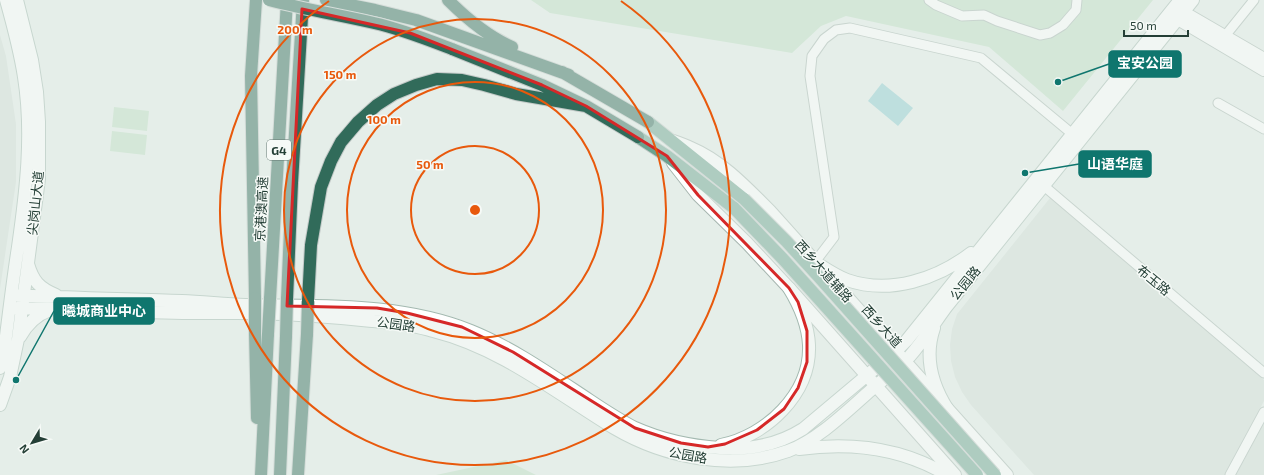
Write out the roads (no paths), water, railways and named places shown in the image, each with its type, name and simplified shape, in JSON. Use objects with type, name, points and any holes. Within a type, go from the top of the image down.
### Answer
[{"type":"highway","points":[[256,0],[251,76],[257,415],[261,470]]},
{"type":"highway","points":[[269,0],[298,8],[375,23],[410,33],[542,85],[586,106],[638,137]]},
{"type":"highway","name":"京港澳高速","points":[[261,470],[287,0]]},
{"type":"highway","name":"G4","points":[[280,475],[292,184],[303,0]]},
{"type":"highway","points":[[326,0],[416,20],[569,75]]},
{"type":"highway","points":[[448,0],[478,27],[499,41],[569,75],[648,122]]},
{"type":"highway","points":[[298,475],[312,245],[321,187],[331,161],[341,142],[358,122],[377,105],[394,94],[436,79],[462,80],[516,94],[586,106]]},
{"type":"main road","name":"尖岗山大道","points":[[0,404],[10,377],[18,339],[16,308],[26,191],[28,137],[24,78],[6,0]]},
{"type":"main road","name":"尖岗山大道","points":[[17,0],[32,60],[36,92],[39,122],[39,179],[28,264],[17,295]]},
{"type":"main road","name":"公园路","points":[[17,295],[356,307],[407,312],[462,327],[500,344],[635,428],[669,440],[708,447],[735,449],[769,444],[786,438],[803,429],[867,376],[907,340],[984,244],[1076,137],[1178,10],[1193,0]]},
{"type":"main road","points":[[1178,10],[1264,59]]},
{"type":"main road","points":[[1178,10],[1264,70]]},
{"type":"main road","name":"西乡大道","points":[[648,122],[744,199],[786,241],[995,475]]},
{"type":"main road","points":[[638,137],[667,156],[734,208],[783,258],[977,475]]},
{"type":"main road","name":"公园路","points":[[16,308],[324,316],[412,326],[453,336],[487,350],[523,370],[618,430],[661,450],[694,458],[745,460],[762,458],[790,450],[819,434],[905,361],[1044,186],[1076,137]]},
{"type":"main road","name":"西乡大道辅路","points":[[672,141],[692,148],[730,173],[770,212],[1007,475]]},
{"type":"main road","points":[[667,156],[698,194],[748,243],[790,288],[955,475]]},
{"type":"main road","points":[[816,262],[831,272],[864,284],[901,285],[923,279],[944,270],[964,259],[984,244]]},
{"type":"main road","points":[[28,264],[31,274],[38,284],[48,292],[60,297]]},
{"type":"main road","points":[[708,447],[737,440],[766,425],[784,409],[798,388],[807,362],[809,346],[804,316],[790,288]]},
{"type":"main road","points":[[813,314],[822,321],[830,322],[837,320],[846,310],[847,302],[844,294]]},
{"type":"main road","name":"尖岗山大道","points":[[0,368],[16,308]]},
{"type":"main road","points":[[18,339],[30,321],[51,309]]},
{"type":"main road","points":[[932,449],[929,440],[930,428],[939,419],[950,417],[952,414],[940,397],[930,369],[929,352],[931,336],[938,318]]},
{"type":"main road","points":[[790,450],[818,446],[859,447],[879,450],[920,461],[948,475]]},
{"type":"street","points":[[929,0],[936,5],[962,16],[984,15],[997,21],[1040,35],[1050,33],[1063,25],[1076,10],[1077,0]]},
{"type":"street","points":[[1225,36],[1254,0]]},
{"type":"street","points":[[816,262],[834,237],[810,76],[812,56],[824,39],[836,30],[850,28],[981,58],[1076,137]]},
{"type":"street","points":[[1218,103],[1264,129]]},
{"type":"street","name":"布玉路","points":[[1044,186],[1264,373]]},
{"type":"street","points":[[1230,475],[1264,412]]},
{"type":"water","points":[[882,83],[913,108],[898,126],[868,101]]},
{"type":"place","name":"宝安公园","points":[[1058,82]]},
{"type":"place","name":"山语华庭","points":[[1025,173]]},
{"type":"place","name":"曦城商业中心","points":[[16,380]]}]
